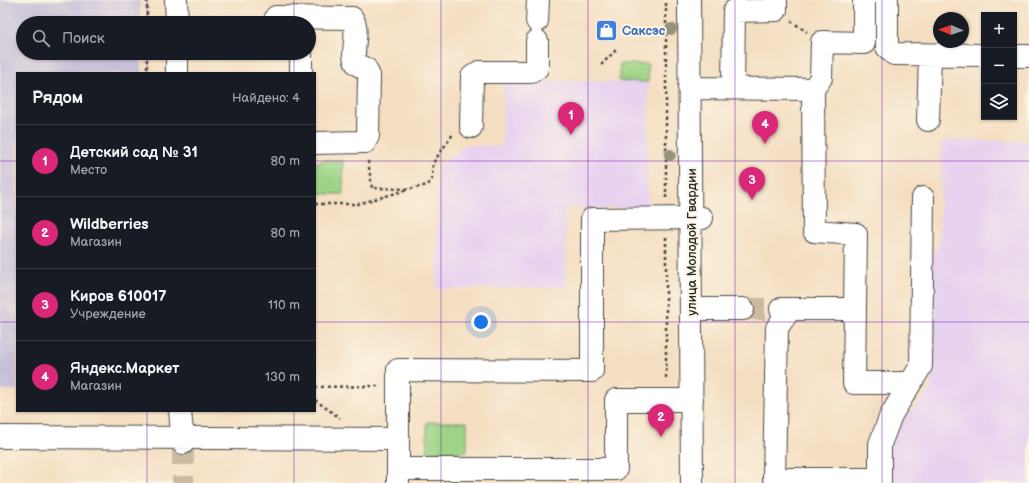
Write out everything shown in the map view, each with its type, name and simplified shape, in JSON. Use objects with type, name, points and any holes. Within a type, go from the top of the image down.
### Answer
[{"type":"street","points":[[176,0],[177,16]]},
{"type":"street","name":"улица Молодой Гвардии","points":[[689,0],[690,88],[696,218],[691,309],[683,400],[692,483]]},
{"type":"street","points":[[733,88],[734,11],[776,10],[776,0]]},
{"type":"street","points":[[864,0],[864,44],[822,42],[822,78],[813,89],[814,231],[856,234],[854,383],[910,383]]},
{"type":"street","points":[[888,0],[887,47],[894,54],[981,55]]},
{"type":"street","points":[[282,16],[302,13],[352,18],[356,24],[355,60],[358,65],[366,68],[369,76],[368,136],[364,142],[316,143]]},
{"type":"street","points":[[471,121],[472,77],[479,72],[531,72],[537,68],[537,21]]},
{"type":"street","points":[[928,120],[930,54]]},
{"type":"street","points":[[1017,56],[1029,56]]},
{"type":"street","points":[[177,60],[177,72]]},
{"type":"street","points":[[301,72],[302,60]]},
{"type":"street","points":[[690,88],[813,89]]},
{"type":"street","points":[[855,309],[785,309],[776,328],[774,479],[880,481],[880,444],[891,415],[921,366],[923,198]]},
{"type":"street","points":[[683,400],[616,400],[616,469],[398,476],[398,370],[592,371],[592,219],[696,218]]},
{"type":"street","points":[[691,309],[743,309]]},
{"type":"street","points":[[180,412],[183,440]]},
{"type":"street","points":[[0,437],[183,440],[398,439]]},
{"type":"path","points":[[147,0],[147,16]]},
{"type":"path","points":[[666,0],[666,383],[683,400]]},
{"type":"path","points":[[601,65],[616,50]]},
{"type":"path","points":[[147,60],[147,72]]},
{"type":"path","points":[[316,204],[358,204],[428,185],[432,179],[433,163],[450,137],[471,121]]},
{"type":"path","points":[[364,142],[372,188],[409,189]]},
{"type":"path","points":[[316,387],[398,386]]},
{"type":"shaded area","points":[[0,0],[140,0],[140,16],[16,16],[16,60],[141,60],[141,72],[16,72],[16,390],[0,390]]},
{"type":"shaded area","points":[[504,80],[648,82],[648,209],[566,208],[566,287],[437,289],[438,167],[465,145],[502,146]]},
{"type":"shaded area","points":[[942,140],[1029,141],[1029,483],[891,483],[890,431],[903,420],[930,389],[932,257],[939,243]]},
{"type":"green space","points":[[620,64],[648,64],[648,82],[619,81]]},
{"type":"green space","points":[[325,160],[343,161],[343,194],[316,194],[316,163]]},
{"type":"green space","points":[[427,422],[467,422],[467,452],[427,452]]},
{"type":"tunnel","points":[[743,309],[781,309]]},
{"type":"tunnel","points":[[183,443],[183,483]]},
{"type":"place","name":"Саксэс","points":[[606,30]]},
{"type":"place","name":"Детский сад № 31","points":[[571,135]]},
{"type":"place","name":"Яндекс.Маркет","points":[[765,144]]},
{"type":"place","name":"Киров 610017","points":[[752,200]]},
{"type":"place","name":"Wildberries","points":[[661,437]]}]
